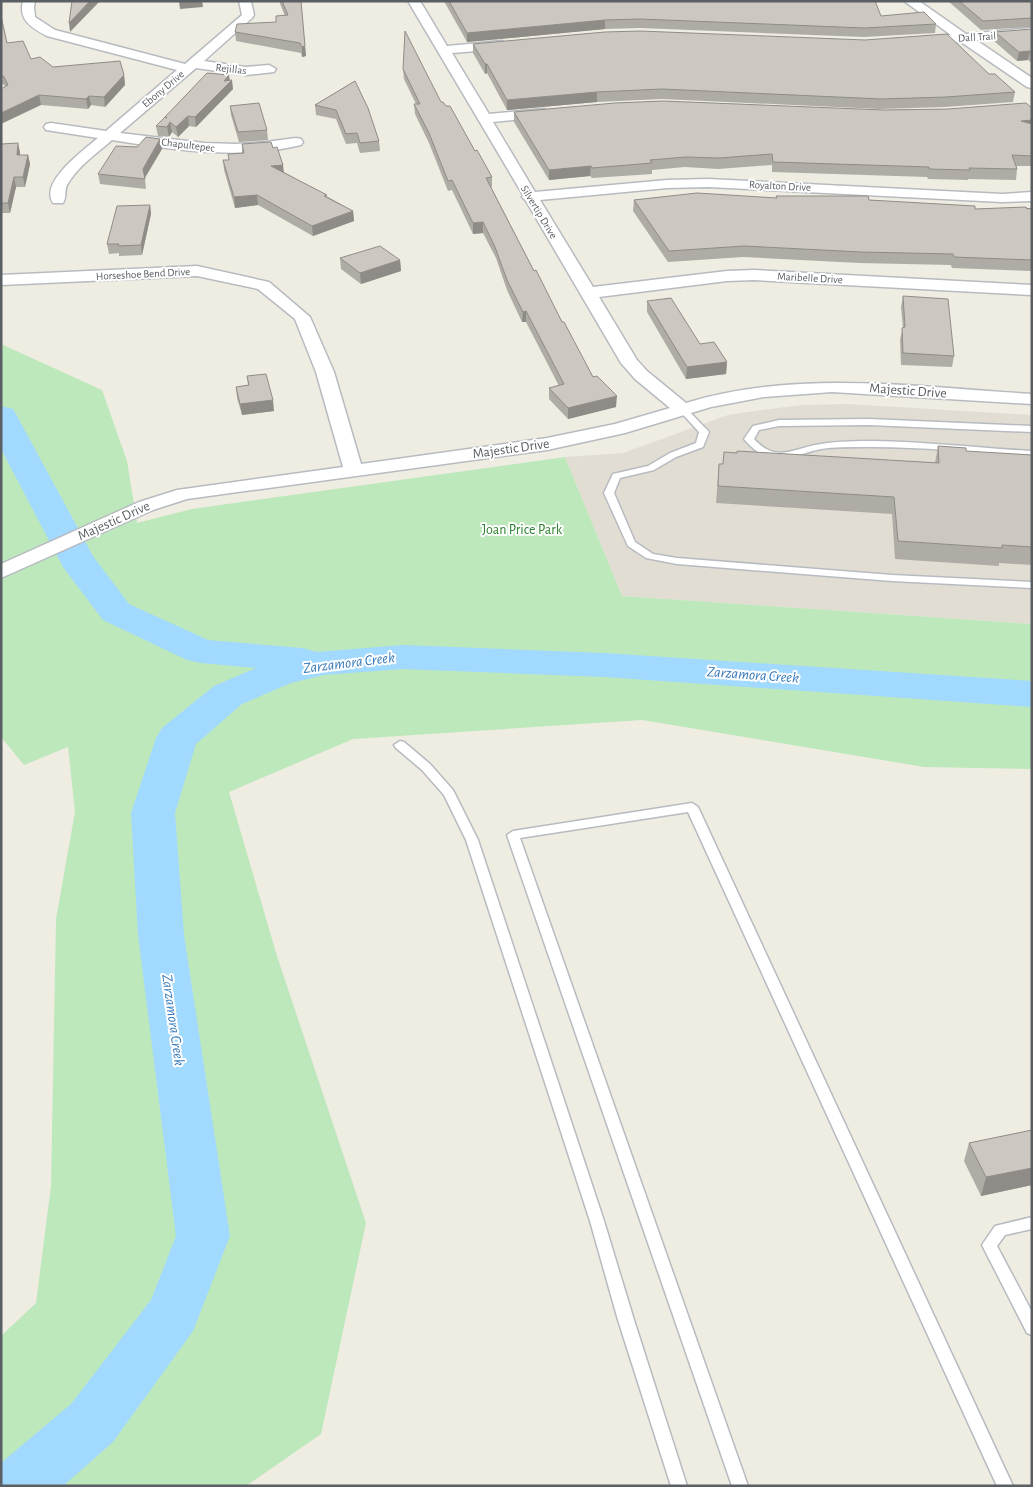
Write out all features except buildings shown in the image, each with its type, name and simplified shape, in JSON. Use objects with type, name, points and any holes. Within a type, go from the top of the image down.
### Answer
[{"type":"street","name":"Ebony Drive","points":[[29,1],[27,7],[30,19],[51,33],[190,66]]},
{"type":"street","points":[[190,66],[248,15],[245,1]]},
{"type":"street","name":"Silvertip Drive","points":[[414,1],[529,197],[630,363],[640,375],[682,409]]},
{"type":"street","points":[[910,1],[1032,84]]},
{"type":"street","name":"Dall Trail","points":[[903,42],[1032,32]]},
{"type":"street","points":[[443,50],[519,43]]},
{"type":"street","name":"Ebony Drive","points":[[58,200],[58,187],[65,174],[190,66]]},
{"type":"street","name":"Rejillas","points":[[190,66],[246,71],[269,69]]},
{"type":"street","points":[[484,119],[559,112]]},
{"type":"street","name":"Chapultepec","points":[[51,127],[210,148],[260,148],[296,142]]},
{"type":"street","name":"Royalton Drive","points":[[529,197],[667,184],[708,183],[1002,198],[1032,196]]},
{"type":"street","name":"Horseshoe Bend Drive","points":[[1,280],[197,271],[263,285],[302,317],[325,372],[353,470]]},
{"type":"street","name":"Maribelle Drive","points":[[588,293],[726,276],[754,275],[1032,290]]},
{"type":"street","name":"Majestic Drive","points":[[1,572],[146,506],[184,494],[584,438],[682,409],[739,396],[832,387],[1032,399]]},
{"type":"lane","points":[[682,409],[704,432],[700,445],[673,455],[651,468],[616,476],[608,493],[631,544],[650,556],[677,561],[892,578],[1032,585]]},
{"type":"lane","points":[[1032,429],[869,422],[779,423],[756,428],[749,439],[758,450],[772,456],[795,455],[819,446],[870,443],[1032,454]]},
{"type":"lane","points":[[400,745],[426,767],[450,793],[472,840],[529,1018],[598,1221],[626,1320],[679,1486]]},
{"type":"lane","points":[[740,1486],[513,836],[692,807],[1005,1486]]},
{"type":"lane","points":[[1032,1223],[1000,1230],[989,1245],[1032,1328]]},
{"type":"shaded area","points":[[848,404],[1032,415],[1032,624],[622,596],[565,457],[623,453],[728,415],[802,405]]},
{"type":"green space","name":"Joan Price Park","points":[[1,344],[102,390],[127,461],[137,523],[192,509],[565,457],[622,596],[1032,624],[1032,769],[924,767],[642,720],[353,739],[229,792],[277,956],[366,1223],[321,1434],[246,1486],[1,1486],[1,1336],[36,1303],[51,1186],[56,919],[75,812],[68,747],[24,765],[1,737]]},
{"type":"waterway","points":[[1,416],[76,559],[116,612],[201,651],[302,660]]},
{"type":"waterway","name":"Zarzamora Creek","points":[[19,1486],[92,1423],[173,1314],[203,1236],[161,935],[153,813],[177,738],[228,695],[279,673],[324,663],[403,657],[604,665],[1032,694]]}]
